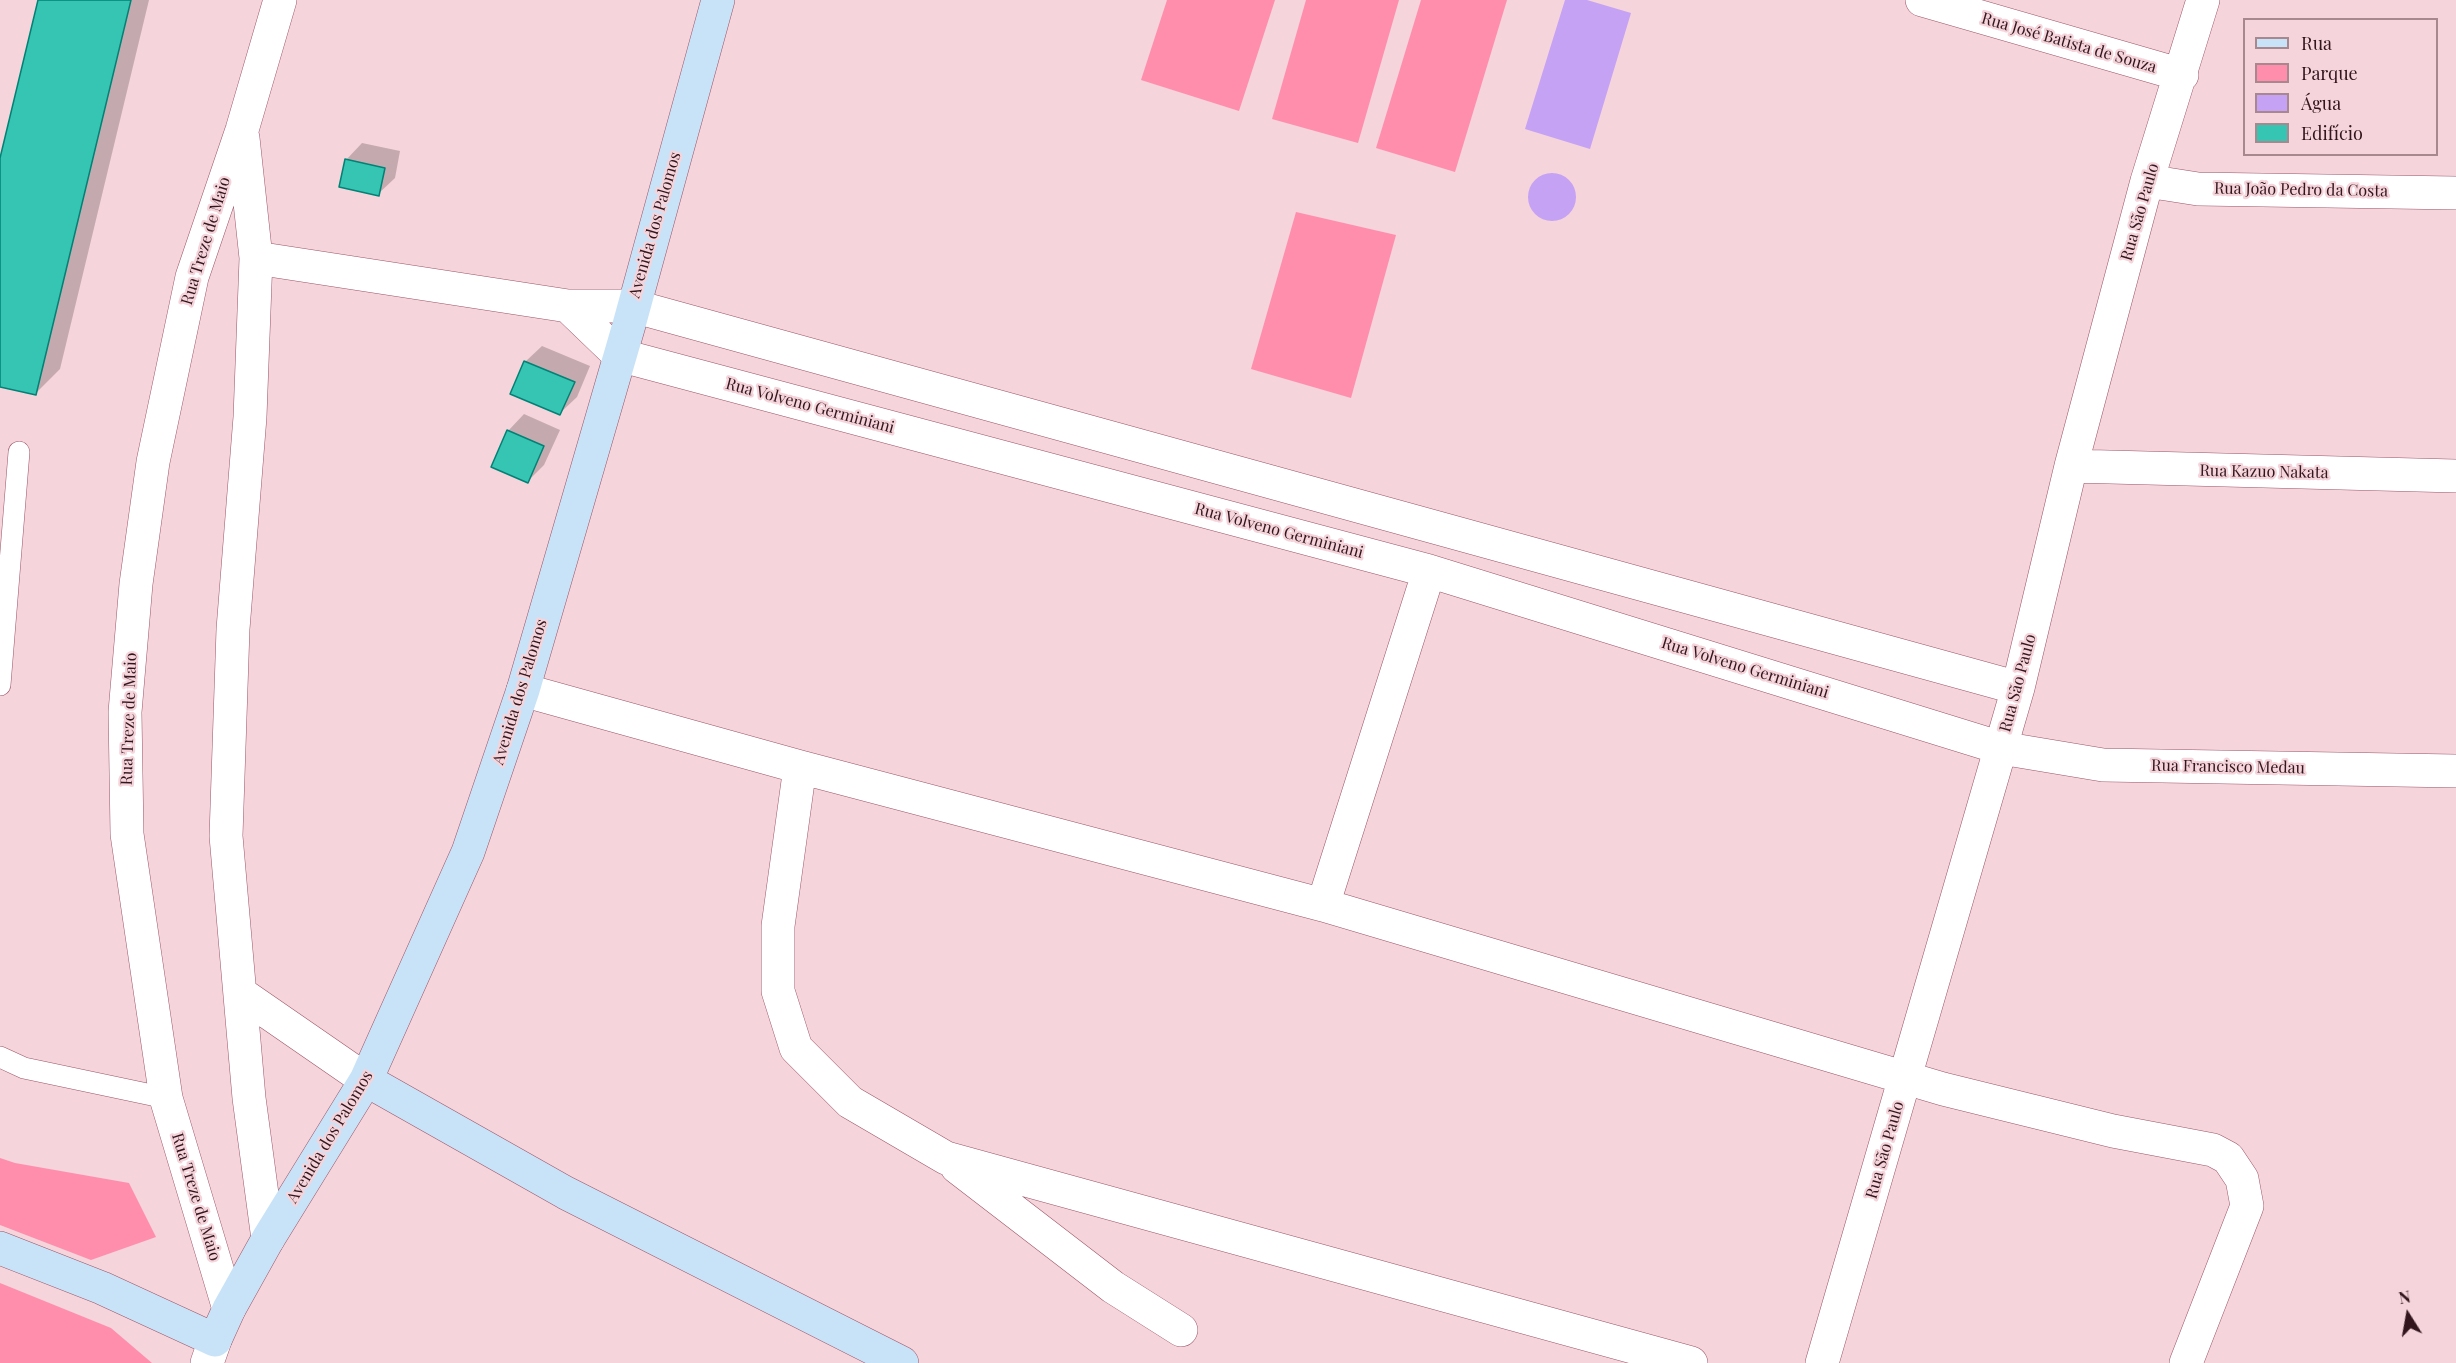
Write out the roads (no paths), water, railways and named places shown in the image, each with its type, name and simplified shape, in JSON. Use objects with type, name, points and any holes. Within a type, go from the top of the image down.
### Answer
[{"type":"street","name":"Rua Treze de Maio","points":[[229,1309],[166,1098],[127,834],[126,701],[136,584],[153,462],[192,277],[242,130],[280,0]]},
{"type":"street","name":"Avenida dos Palomos","points":[[211,1352],[229,1309],[268,1239],[366,1080],[468,852],[523,690],[718,0]]},
{"type":"street","name":"Rua José Batista de Souza","points":[[1922,0],[2182,75]]},
{"type":"street","name":"Rua São Paulo","points":[[1822,1363],[2018,688],[2072,466],[2147,181],[2204,0]]},
{"type":"street","name":"Rua Treze de Maio","points":[[242,130],[256,258],[250,417],[233,629],[226,836],[249,1098],[268,1239]]},
{"type":"street","name":"Rua João Pedro da Costa","points":[[2147,181],[2198,189],[2456,193]]},
{"type":"street","points":[[256,258],[568,306],[633,306],[2018,688]]},
{"type":"street","name":"Rua Volveno Germiniani","points":[[568,306],[619,355],[1429,571],[2001,748]]},
{"type":"street","name":"Rua Kazuo Nakata","points":[[2072,466],[2456,476]]},
{"type":"street","points":[[1323,905],[1429,571]]},
{"type":"street","points":[[523,690],[800,767],[1323,905],[2034,1113],[2213,1150],[2228,1158],[2242,1179],[2247,1206],[2186,1363]]},
{"type":"street","name":"Rua Francisco Medau","points":[[2001,748],[2103,765],[2456,771]]},
{"type":"street","points":[[800,767],[791,814],[778,937],[778,991],[796,1048],[850,1102],[946,1158],[1113,1287],[1181,1330]]},
{"type":"street","points":[[240,993],[366,1080],[566,1193],[902,1363]]},
{"type":"street","points":[[946,1158],[1691,1363]]},
{"type":"street","points":[[0,1248],[102,1288],[211,1352]]},
{"type":"lane","points":[[0,685],[19,452]]},
{"type":"lane","points":[[0,1057],[24,1068],[166,1098]]},
{"type":"water","points":[[1565,0],[1587,0],[1631,13],[1590,149],[1525,129]]},
{"type":"water","points":[[1547,173],[1557,173],[1569,180],[1576,192],[1576,202],[1569,214],[1557,221],[1547,221],[1532,210],[1528,202],[1528,192],[1539,177]]}]
